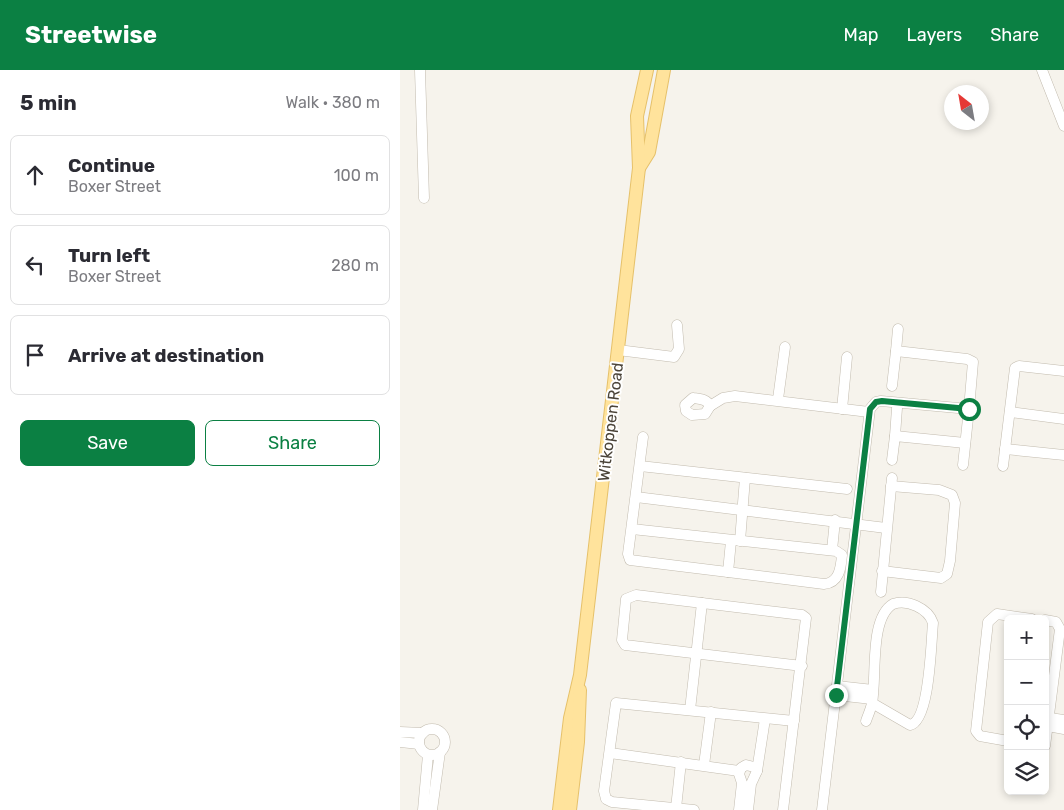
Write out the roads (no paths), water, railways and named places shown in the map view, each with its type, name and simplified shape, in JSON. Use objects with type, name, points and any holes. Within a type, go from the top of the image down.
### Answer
[{"type":"main road","name":"Witkoppen Road","points":[[562,810],[581,703],[580,675],[639,168],[636,116],[646,70]]},
{"type":"main road","name":"Witkoppen Road","points":[[639,168],[649,152],[664,70]]},
{"type":"street","points":[[420,70],[424,198]]},
{"type":"street","points":[[1042,70],[1064,126]]},
{"type":"street","points":[[618,350],[674,357],[679,349],[677,325]]},
{"type":"street","points":[[892,386],[898,329]]},
{"type":"street","points":[[778,399],[785,347]]},
{"type":"street","points":[[896,351],[971,361],[974,368],[963,465]]},
{"type":"street","points":[[842,409],[848,357]]},
{"type":"street","points":[[1003,466],[1016,367],[1064,372]]},
{"type":"street","points":[[710,406],[729,396],[778,399],[869,412]]},
{"type":"street","points":[[822,810],[869,412],[874,404],[882,401],[969,409]]},
{"type":"street","points":[[892,460],[897,408]]},
{"type":"street","points":[[1010,412],[1064,419]]},
{"type":"street","points":[[632,529],[832,550],[841,553],[842,564],[839,573],[827,584],[630,560],[628,554],[643,436]]},
{"type":"street","points":[[895,436],[965,444]]},
{"type":"street","points":[[1005,449],[1064,455]]},
{"type":"street","points":[[640,466],[847,489]]},
{"type":"street","points":[[728,572],[743,509],[745,478]]},
{"type":"street","points":[[881,592],[882,572],[886,528],[892,482],[939,490],[952,495],[955,503],[950,562],[947,574],[941,578],[882,572]]},
{"type":"street","points":[[636,497],[856,522],[886,528]]},
{"type":"street","points":[[832,550],[835,520]]},
{"type":"street","points":[[783,810],[802,666],[807,623],[805,617],[636,595],[629,596],[626,600],[622,638],[623,643],[627,646],[802,666]]},
{"type":"street","points":[[837,690],[872,698],[908,724],[914,725],[921,718],[925,702],[933,623],[926,612],[902,602],[893,604],[885,610],[878,627],[872,698],[866,721]]},
{"type":"street","points":[[690,710],[702,603]]},
{"type":"street","points":[[1004,615],[997,614],[988,622],[976,731],[980,736],[1004,740]]},
{"type":"street","points":[[1049,621],[1056,622],[1060,629],[1049,722]]},
{"type":"street","points":[[694,810],[608,801],[604,791],[616,703],[794,721]]},
{"type":"street","points":[[704,765],[711,712]]},
{"type":"street","points":[[748,810],[751,784],[757,771],[765,719]]},
{"type":"street","points":[[1049,722],[1064,720]]},
{"type":"street","points":[[1049,722],[1064,729]]},
{"type":"street","points":[[400,732],[423,734],[432,730],[440,732],[445,743],[440,752],[432,810]]},
{"type":"street","points":[[419,744],[423,734]]},
{"type":"street","points":[[400,742],[419,744]]},
{"type":"street","points":[[419,744],[428,755]]},
{"type":"street","points":[[428,755],[440,752]]},
{"type":"street","points":[[610,753],[739,770]]},
{"type":"street","points":[[423,810],[428,755]]},
{"type":"street","points":[[676,808],[681,762]]},
{"type":"street","points":[[739,770],[743,766],[750,765],[757,771]]},
{"type":"street","points":[[739,770],[742,783],[739,810]]}]
